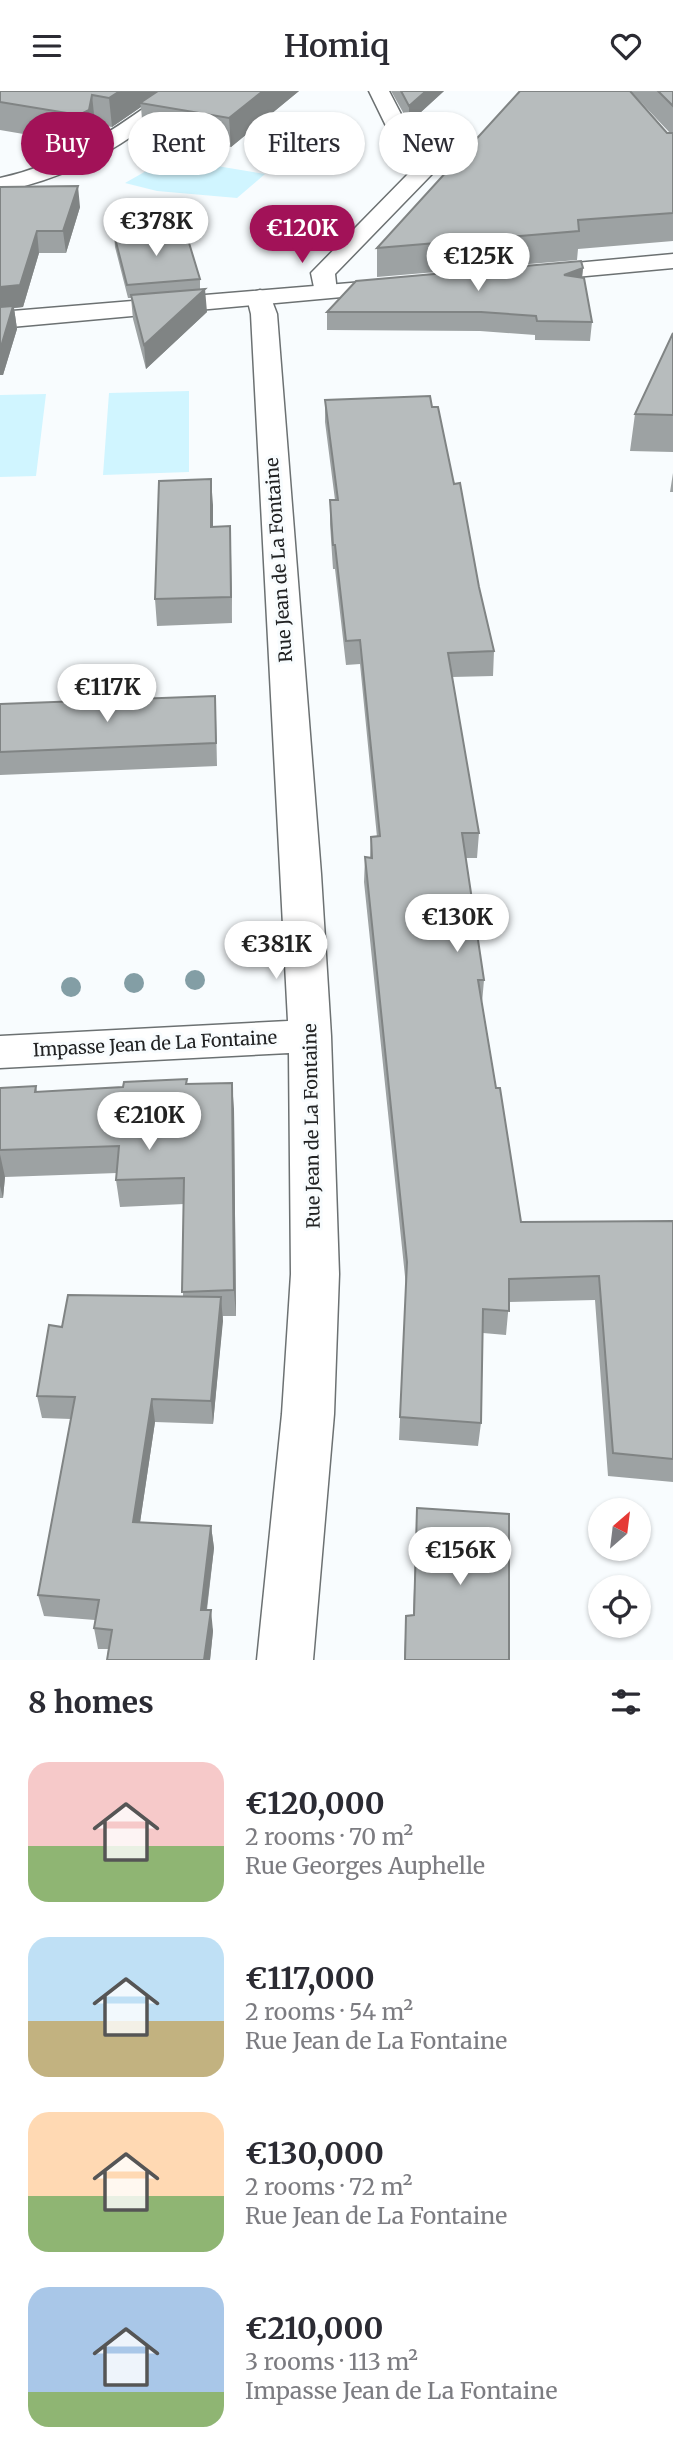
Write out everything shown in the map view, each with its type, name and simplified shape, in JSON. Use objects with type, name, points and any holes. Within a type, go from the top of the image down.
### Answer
[{"type":"street","points":[[0,185],[50,175],[100,151],[181,91]]},
{"type":"street","points":[[325,292],[323,273],[421,174],[379,91]]},
{"type":"street","points":[[505,277],[673,261]]},
{"type":"street","points":[[0,320],[422,284]]},
{"type":"street","name":"Rue Jean de La Fontaine","points":[[260,298],[264,314],[302,874],[310,1035],[315,1274],[308,1414],[285,1660]]},
{"type":"street","name":"Impasse Jean de La Fontaine","points":[[0,1052],[310,1035]]},
{"type":"shaded area","points":[[230,168],[244,170],[244,175],[264,175],[237,198],[157,191],[125,183],[139,175],[230,175]]},
{"type":"shaded area","points":[[189,391],[189,472],[103,475],[109,393]]},
{"type":"shaded area","points":[[46,394],[36,476],[0,477],[0,395]]},
{"type":"building","points":[[0,91],[120,91],[109,98],[92,95],[89,110],[85,112],[61,112],[0,102]]},
{"type":"building","points":[[158,91],[263,91],[230,117],[230,112],[193,112],[140,103]]},
{"type":"building","points":[[401,91],[426,91],[409,106]]},
{"type":"building","points":[[520,91],[630,91],[667,133],[673,133],[673,213],[578,220],[579,231],[377,248],[443,175],[478,175],[478,137]]},
{"type":"building","points":[[658,91],[673,91],[673,106]]},
{"type":"building","points":[[78,186],[63,231],[37,231],[20,285],[0,287],[0,187]]},
{"type":"building","points":[[186,233],[200,279],[127,285],[114,234]]},
{"type":"building","points":[[581,261],[583,268],[564,275],[584,278],[592,322],[537,321],[536,316],[481,312],[327,312],[356,281]]},
{"type":"building","points":[[205,289],[144,345],[131,295]]},
{"type":"building","points":[[13,306],[0,350],[0,307]]},
{"type":"building","points":[[673,333],[673,415],[635,414]]},
{"type":"building","points":[[430,396],[432,407],[438,407],[454,484],[460,483],[494,651],[448,653],[479,833],[462,833],[484,980],[478,980],[496,1088],[500,1088],[521,1222],[673,1221],[673,1459],[613,1453],[599,1276],[509,1279],[509,1311],[483,1309],[481,1423],[400,1417],[407,1262],[365,857],[372,858],[371,837],[380,836],[360,640],[346,641],[333,545],[330,500],[338,500],[325,400]]},
{"type":"building","points":[[211,479],[211,527],[230,526],[231,597],[155,599],[159,481]]},
{"type":"building","points":[[215,696],[216,743],[0,752],[0,704]]},
{"type":"building","points":[[187,1079],[186,1084],[232,1083],[234,1290],[182,1292],[184,1178],[116,1180],[119,1146],[0,1150],[0,1088],[36,1086],[35,1092],[123,1087],[124,1082]]},
{"type":"building","points":[[68,1295],[221,1297],[211,1401],[152,1399],[133,1522],[211,1526],[201,1610],[211,1610],[204,1660],[107,1660],[112,1630],[94,1628],[99,1600],[38,1595],[75,1397],[37,1396],[49,1325],[62,1327]]},
{"type":"building","points":[[417,1508],[509,1514],[509,1660],[405,1660],[406,1616],[414,1615]]}]
